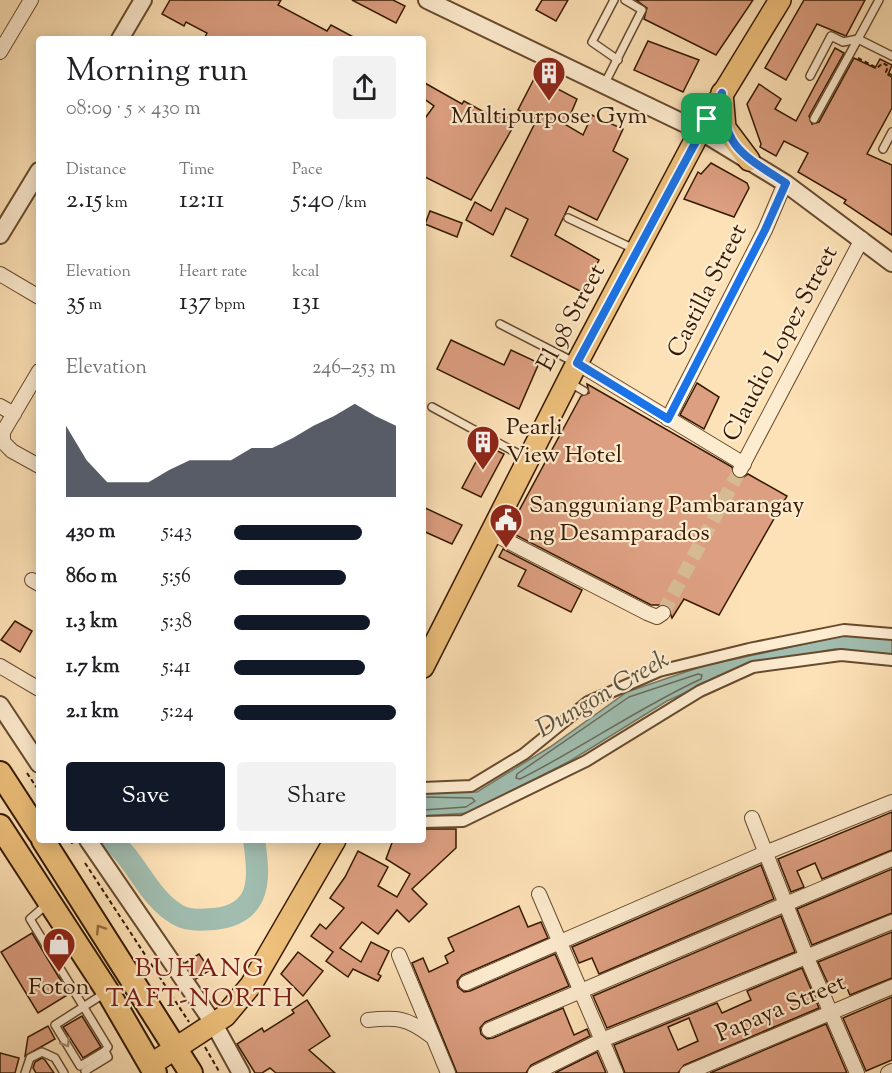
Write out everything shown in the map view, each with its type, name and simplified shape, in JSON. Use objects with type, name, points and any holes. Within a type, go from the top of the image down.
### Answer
[{"type":"highway","points":[[0,773],[36,828]]},
{"type":"highway","points":[[0,826],[108,992],[153,1069]]},
{"type":"highway","points":[[45,843],[191,1073]]},
{"type":"main road","name":"El 98 Street","points":[[426,661],[498,527],[528,459],[576,378],[637,250],[700,131],[780,0]]},
{"type":"main road","points":[[722,93],[725,128],[750,160]]},
{"type":"main road","points":[[153,1069],[225,1016],[251,985],[333,843]]},
{"type":"street","points":[[0,52],[31,0]]},
{"type":"street","points":[[123,36],[143,0]]},
{"type":"street","points":[[428,0],[700,131],[786,183],[892,263]]},
{"type":"street","points":[[0,235],[36,176]]},
{"type":"street","name":"Castilla Street","points":[[668,419],[765,230],[786,183]]},
{"type":"street","name":"Claudio Lopez Street","points":[[668,419],[742,467],[862,239]]},
{"type":"street","points":[[0,274],[36,295]]},
{"type":"street","points":[[36,376],[3,432],[3,442],[12,451],[36,464]]},
{"type":"street","points":[[576,378],[668,419]]},
{"type":"street","points":[[0,406],[14,414]]},
{"type":"street","points":[[498,527],[660,615]]},
{"type":"street","points":[[426,788],[471,786],[524,754],[588,702],[659,671],[749,649],[844,630],[892,634]]},
{"type":"street","points":[[426,822],[464,821],[586,761],[700,691],[753,667],[841,655],[892,660]]},
{"type":"street","points":[[0,666],[36,686]]},
{"type":"street","points":[[0,705],[36,759]]},
{"type":"street","points":[[466,983],[765,853],[892,801]]},
{"type":"street","points":[[752,818],[807,958],[857,1073]]},
{"type":"street","points":[[89,843],[101,874],[206,1030],[241,1073]]},
{"type":"street","points":[[489,1030],[892,859]]},
{"type":"street","points":[[539,894],[616,1073]]},
{"type":"street","points":[[535,1073],[602,1040],[892,922]]},
{"type":"street","points":[[399,955],[448,1073]]},
{"type":"street","name":"Papaya Street","points":[[687,1073],[892,987]]},
{"type":"street","points":[[368,1020],[397,1017],[417,1025],[431,1036]]},
{"type":"lane","points":[[614,0],[592,42],[618,60]]},
{"type":"lane","points":[[604,85],[642,10],[625,0]]},
{"type":"lane","points":[[814,119],[879,0]]},
{"type":"lane","points":[[810,76],[831,36],[843,42],[858,39],[890,57]]},
{"type":"lane","points":[[883,149],[892,132]]},
{"type":"lane","points":[[568,218],[637,250]]},
{"type":"lane","points":[[500,324],[576,378]]},
{"type":"lane","points":[[432,407],[528,459]]},
{"type":"lane","points":[[46,895],[30,919],[107,1044],[105,1051],[108,1057],[85,1071],[86,1073]]},
{"type":"lane","points":[[105,1051],[80,1066],[55,1027],[56,1022],[108,992]]},
{"type":"lane","points":[[25,1073],[30,1058],[42,1052],[55,1058],[64,1073]]},
{"type":"path","points":[[857,58],[877,68],[883,63],[888,66],[886,72],[892,75]]},
{"type":"path","points":[[101,874],[206,1030],[220,1073]]},
{"type":"water","points":[[846,635],[892,639],[892,656],[835,649],[746,665],[667,701],[570,761],[468,813],[426,816],[426,791],[477,792],[550,747],[627,692],[703,666]]},
{"type":"building","points":[[170,0],[281,0],[278,5],[327,31],[331,25],[351,36],[206,36],[207,33],[186,22],[184,26],[162,14]]},
{"type":"building","points":[[352,0],[393,0],[405,6],[396,23]]},
{"type":"building","points":[[542,0],[568,0],[556,21],[536,10]]},
{"type":"building","points":[[636,0],[753,0],[716,55],[644,19],[647,8]]},
{"type":"building","points":[[804,0],[865,0],[846,36],[817,24],[786,80],[765,68]]},
{"type":"building","points":[[648,41],[699,60],[683,92],[634,70]]},
{"type":"building","points":[[835,48],[844,53],[809,116],[812,124],[819,122],[854,58],[875,68],[880,59],[892,65],[888,75],[892,77],[892,108],[867,154],[892,165],[892,235],[844,203],[846,200],[798,172],[808,153],[784,141],[776,156],[760,147],[761,144],[747,104],[759,84],[781,99],[775,109],[796,121]]},
{"type":"building","points":[[535,77],[577,99],[566,125],[583,135],[592,115],[623,129],[613,151],[628,159],[597,220],[569,206],[555,235],[599,260],[582,292],[511,256],[528,219],[506,208],[493,235],[466,220],[475,202],[491,211],[537,119],[518,110]]},
{"type":"building","points":[[426,84],[462,104],[464,101],[493,117],[497,111],[516,122],[471,200],[426,178],[426,117],[434,106],[426,100]]},
{"type":"building","points":[[711,163],[747,183],[749,188],[734,217],[684,199],[698,172],[701,174]]},
{"type":"building","points":[[430,211],[462,223],[457,237],[426,224]]},
{"type":"building","points":[[451,340],[504,365],[511,350],[539,363],[519,409],[437,369]]},
{"type":"building","points":[[697,383],[719,397],[704,429],[680,415]]},
{"type":"building","points":[[587,384],[732,467],[735,478],[741,479],[748,474],[787,496],[719,615],[684,599],[672,618],[667,605],[651,605],[508,531],[581,396],[589,393]]},
{"type":"building","name":"Pearli View Hotel","points":[[485,445],[504,454],[481,497],[462,488]]},
{"type":"building","points":[[426,508],[462,525],[452,544],[426,532]]},
{"type":"building","points":[[503,549],[582,590],[571,612],[518,586],[526,570],[499,557]]},
{"type":"building","points":[[15,621],[32,631],[20,652],[1,640]]},
{"type":"building","points":[[892,812],[892,850],[822,879],[815,863],[797,871],[804,887],[791,892],[778,859]]},
{"type":"building","points":[[426,829],[456,829],[456,848],[412,889],[427,904],[409,922],[397,910],[378,934],[362,922],[340,948],[361,962],[371,942],[389,951],[378,974],[381,976],[378,981],[353,969],[348,977],[326,961],[333,952],[311,936],[320,924],[326,929],[344,908],[330,898],[345,877],[358,851],[388,867],[378,886],[397,897],[410,874],[386,859],[392,843],[426,843]]},
{"type":"building","points":[[761,865],[774,899],[599,974],[592,958],[579,963],[572,947]]},
{"type":"building","points":[[892,869],[892,913],[812,945],[797,909]]},
{"type":"building","points":[[519,906],[528,927],[541,922],[548,938],[462,975],[457,981],[458,987],[464,992],[470,991],[555,954],[569,986],[485,1022],[480,1028],[481,1034],[487,1039],[493,1038],[563,1008],[574,1035],[587,1029],[590,1036],[531,1065],[526,1073],[457,1073],[412,963],[423,958],[429,972],[448,963],[445,956],[454,951],[448,938]]},
{"type":"building","points":[[781,916],[795,952],[607,1028],[593,996]]},
{"type":"building","points":[[892,932],[892,978],[850,995],[846,986],[832,992],[818,962]]},
{"type":"building","points":[[32,933],[69,994],[38,1013],[1,952]]},
{"type":"building","points":[[298,952],[323,971],[303,996],[281,974]]},
{"type":"building","points":[[199,954],[210,970],[196,979],[185,963]]},
{"type":"building","points":[[802,968],[819,1008],[684,1065],[678,1073],[625,1073],[614,1045],[717,1003],[722,1013],[751,1000],[747,991]],"holes":[[[689,1018],[698,1041],[678,1050],[668,1027]]]},
{"type":"building","points":[[892,997],[892,1060],[866,1071],[843,1018]]},
{"type":"building","points":[[307,1000],[330,1036],[309,1050],[335,1073],[276,1073],[270,1068],[262,1073],[255,1073],[237,1044],[262,1028],[264,1032],[294,1013],[292,1010]]},
{"type":"building","points":[[82,1016],[101,1047],[83,1058],[63,1027]]},
{"type":"building","points":[[826,1024],[847,1073],[710,1073]]},
{"type":"building","points":[[48,1026],[55,1039],[25,1056],[28,1037]]},
{"type":"building","points":[[597,1052],[606,1073],[555,1073]]},
{"type":"building","points":[[0,1053],[19,1058],[15,1073],[0,1073]]},
{"type":"building","points":[[42,1058],[54,1073],[36,1073],[33,1068],[35,1062]]},
{"type":"waterway","name":"Dungon Creek","points":[[114,843],[168,908],[182,917],[200,920],[230,916],[249,902],[257,880],[254,843]]},
{"type":"tunnel","points":[[663,613],[740,470]]},
{"type":"place","name":"Multipurpose Gym","points":[[549,102]]},
{"type":"place","name":"Pearli View Hotel","points":[[483,471]]},
{"type":"place","name":"Sangguniang Pambarangay ng Desamparados","points":[[506,549]]},
{"type":"place","name":"Foton","points":[[59,973]]},
{"type":"district","name":"BUHANG TAFT-NORTH","points":[[200,984]]},
{"type":"route","points":[[722,93],[722,116],[731,139],[750,160],[786,183],[765,230],[668,419],[577,363],[707,119],[722,93]]}]
